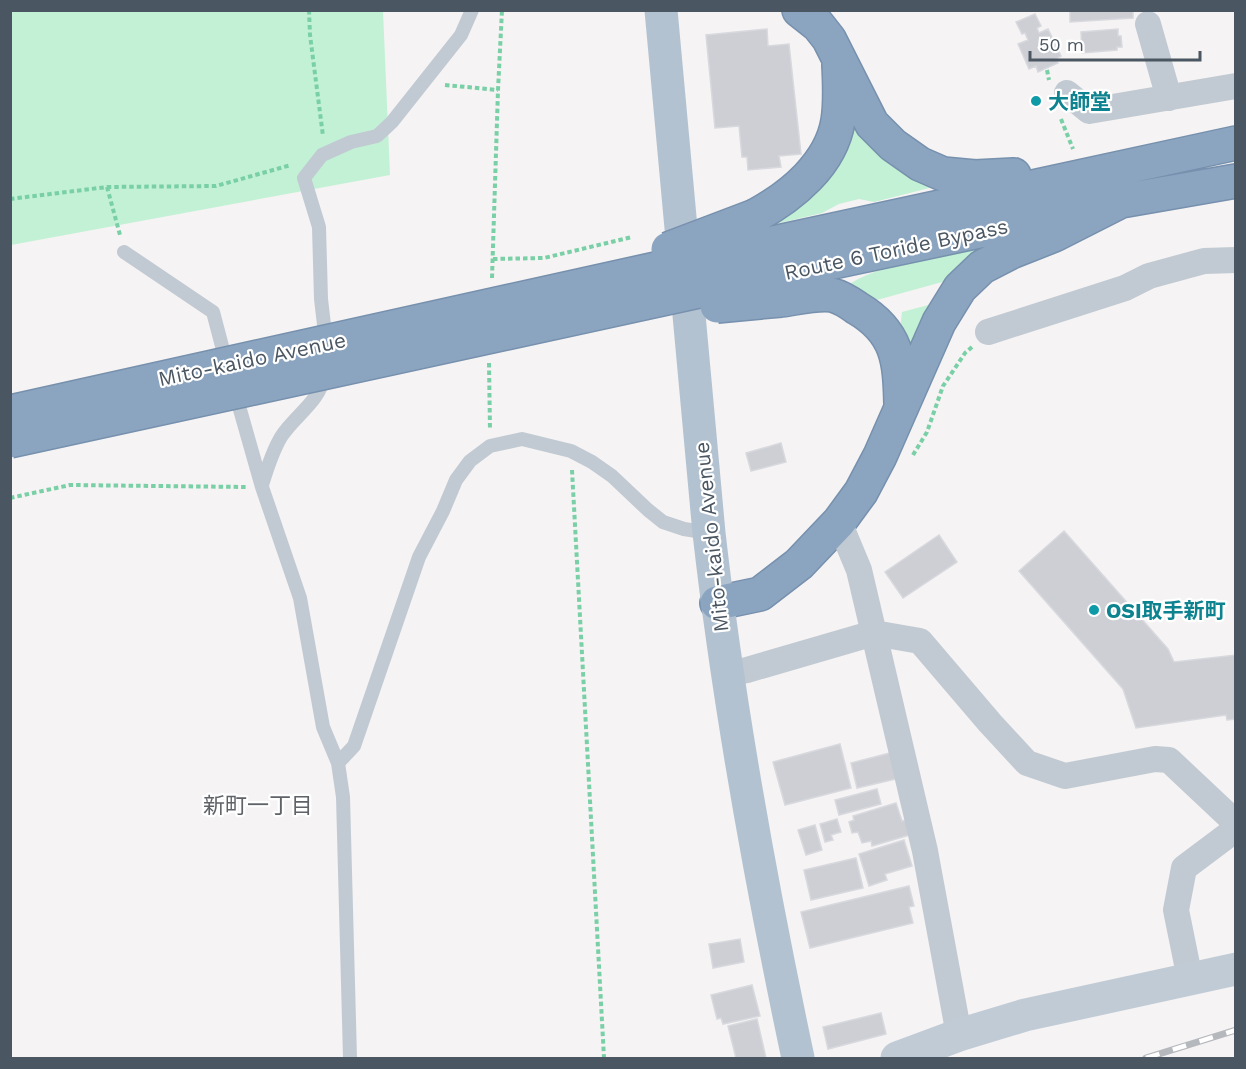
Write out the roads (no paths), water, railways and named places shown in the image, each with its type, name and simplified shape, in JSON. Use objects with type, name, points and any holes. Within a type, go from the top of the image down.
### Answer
[{"type":"highway","points":[[799,10],[829,39],[872,124],[893,145],[920,164],[943,174],[975,177],[1111,170]]},
{"type":"highway","points":[[839,60],[838,121],[834,138],[815,170],[779,201],[768,259],[811,296],[833,296],[868,314],[886,332],[898,356],[901,408]]},
{"type":"highway","name":"Route 6 Toride Bypass","points":[[768,259],[1111,170],[1236,143]]},
{"type":"highway","name":"Route 6 Toride Bypass","points":[[768,259],[1236,181]]},
{"type":"highway","points":[[717,603],[760,594],[799,564],[839,522],[861,492],[880,456],[939,322],[960,288],[982,267],[1011,252],[1054,235],[1121,201]]},
{"type":"highway","name":"Mito-kaido Avenue","points":[[10,412],[562,289],[768,259]]},
{"type":"highway","name":"Mito-kaido Avenue","points":[[10,441],[435,347],[557,324],[768,259]]},
{"type":"main road","name":"Mito-kaido Avenue","points":[[661,10],[717,603],[749,814],[798,1059]]},
{"type":"street","points":[[1148,24],[1169,98]]},
{"type":"street","points":[[1063,104],[1089,111],[1236,86]]},
{"type":"street","points":[[988,332],[1125,288],[1149,276],[1204,261],[1236,260]]},
{"type":"street","points":[[839,522],[859,570],[925,851],[959,1035]]},
{"type":"street","points":[[727,674],[874,633],[920,641],[1027,763],[1065,776],[1155,759],[1169,760],[1236,823]]},
{"type":"street","points":[[1190,979],[1176,910],[1185,868],[1236,829]]},
{"type":"street","points":[[897,1059],[959,1035],[1081,1001],[1236,969]]},
{"type":"lane","points":[[262,487],[268,464],[282,435],[310,405],[323,380],[326,357],[321,299],[320,227],[304,178],[322,155],[351,142],[377,136],[392,122],[460,35],[472,10]]},
{"type":"lane","points":[[124,252],[213,312],[262,487],[300,598],[323,727],[338,763],[343,796],[350,1059]]},
{"type":"lane","points":[[338,763],[354,746],[419,557],[456,480],[470,460],[490,446],[522,439],[571,451],[612,476],[663,522],[684,529],[709,532]]},
{"type":"railway","points":[[1146,1058],[1236,1030]]},
{"type":"place","name":"大師堂","points":[[1036,101]]},
{"type":"place","name":"OSI取手新町","points":[[1094,610]]},
{"type":"district","name":"新町一丁目","points":[[258,805]]}]
